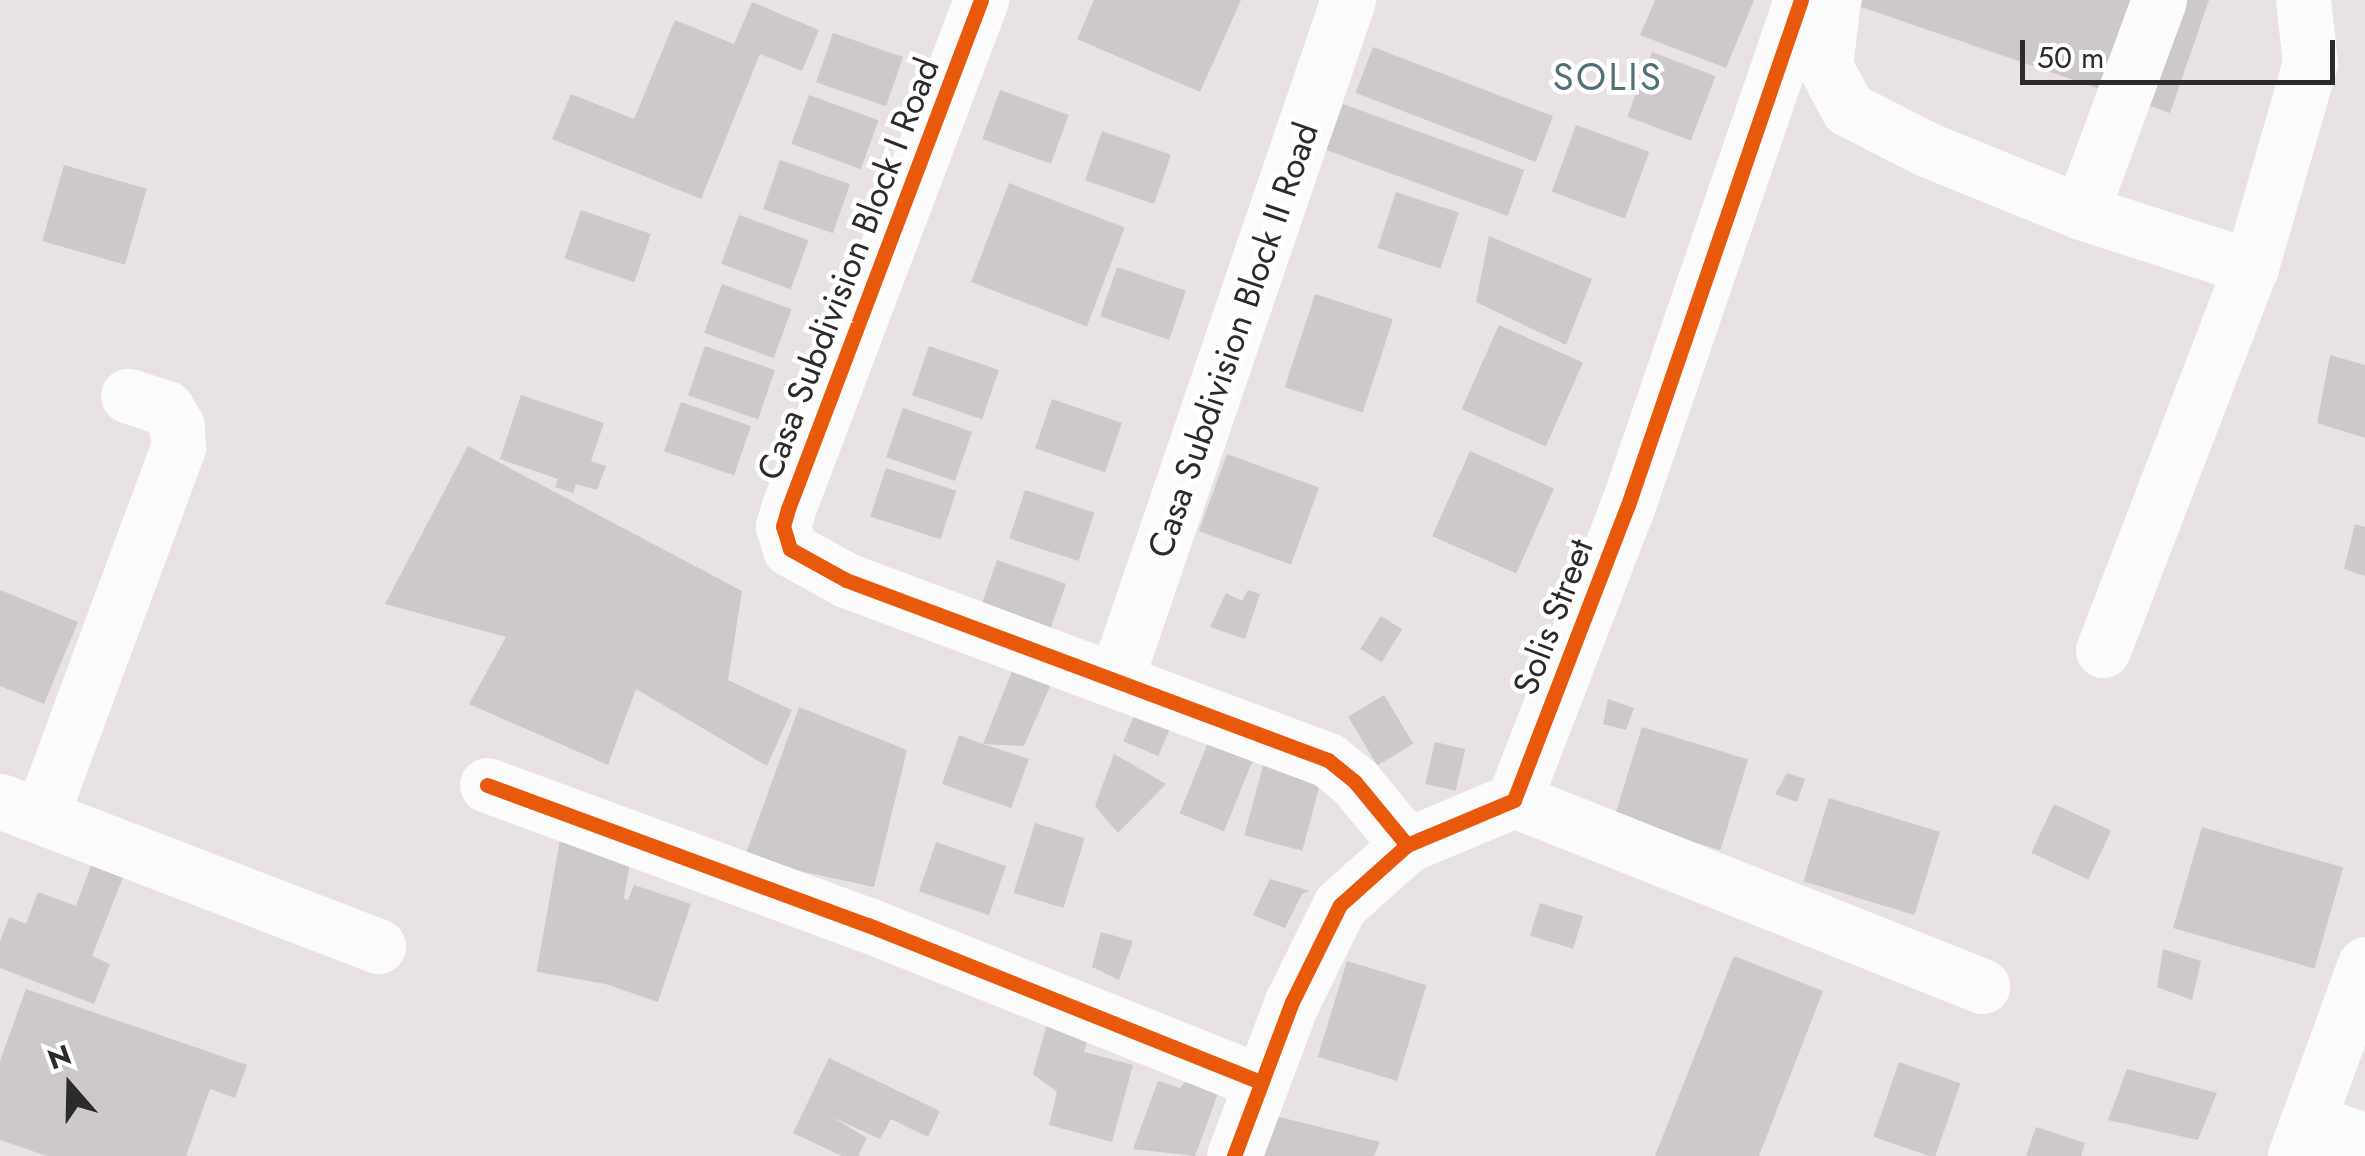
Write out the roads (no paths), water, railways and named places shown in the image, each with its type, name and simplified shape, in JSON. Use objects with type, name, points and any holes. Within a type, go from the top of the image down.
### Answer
[{"type":"street","name":"Casa Subdivision Block I Road","points":[[981,0],[824,429],[788,508],[784,535],[798,557],[1116,679]]},
{"type":"street","name":"Casa Subdivision Block II Road","points":[[1116,679],[1348,0]]},
{"type":"street","name":"Solis Street","points":[[1514,800],[1628,504],[1800,0]]},
{"type":"street","points":[[1833,0],[1825,66],[1848,110],[1926,149],[2081,212],[2251,267]]},
{"type":"street","points":[[2081,212],[2159,0]]},
{"type":"street","points":[[2104,650],[2251,267],[2310,64],[2303,0]]},
{"type":"street","points":[[128,396],[166,408],[177,426],[178,447],[20,809],[378,946]]},
{"type":"street","points":[[1116,679],[1338,765],[1407,845]]},
{"type":"street","points":[[487,785],[868,925],[1260,1082]]},
{"type":"street","points":[[1234,1156],[1260,1082],[1340,905],[1407,845],[1514,800],[1982,986]]},
{"type":"street","points":[[2365,964],[2302,1138],[2365,1140]]},
{"type":"district","name":"SOLIS","points":[[1608,77]]}]
